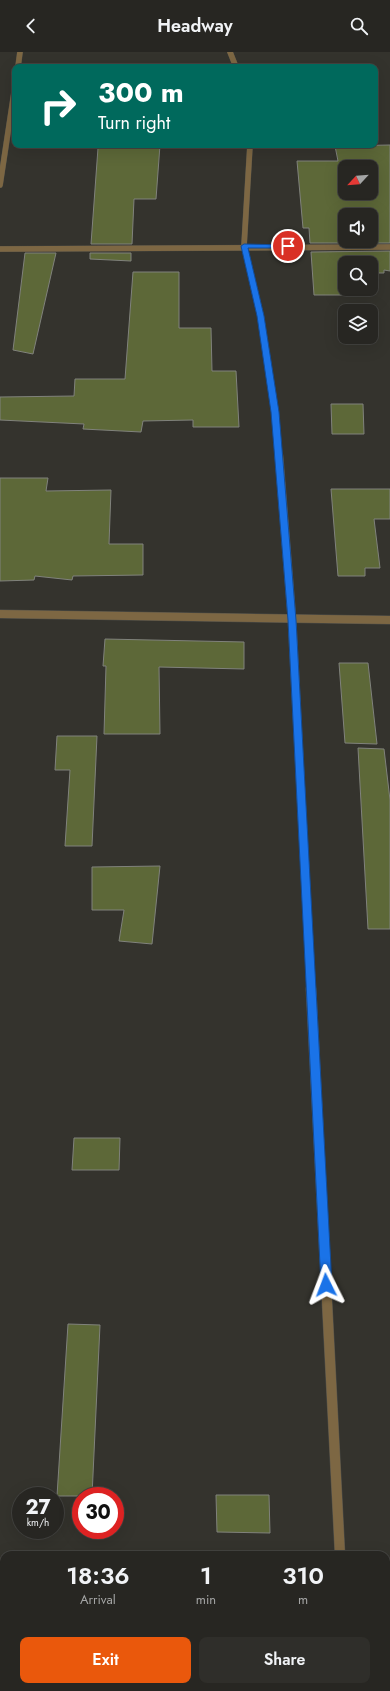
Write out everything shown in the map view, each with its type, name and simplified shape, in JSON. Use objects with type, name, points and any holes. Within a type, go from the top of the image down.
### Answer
[{"type":"street","points":[[18,64],[20,52]]},
{"type":"street","points":[[230,52],[235,64]]},
{"type":"street","points":[[0,184],[12,106]]},
{"type":"street","points":[[250,148],[244,246],[261,316],[275,412],[292,620],[340,1551]]},
{"type":"street","points":[[0,249],[244,246],[390,247]]},
{"type":"street","points":[[0,614],[292,620],[390,620]]},
{"type":"building","points":[[378,145],[390,145],[390,243],[378,243],[378,208],[338,208],[338,243],[310,243],[309,228],[303,228],[297,161],[338,161],[335,148],[378,148]]},
{"type":"building","points":[[98,148],[160,148],[156,199],[134,199],[132,244],[91,244]]},
{"type":"building","points":[[390,251],[390,271],[384,270],[384,273],[378,273],[378,256],[338,256],[338,295],[314,295],[311,252]]},
{"type":"building","points":[[25,253],[56,253],[33,354],[13,350]]},
{"type":"building","points":[[90,253],[131,253],[131,261],[90,259]]},
{"type":"building","points":[[133,272],[179,272],[179,328],[211,328],[212,371],[236,371],[239,427],[193,427],[193,420],[143,421],[141,432],[83,429],[84,424],[0,420],[0,397],[74,396],[75,379],[125,379]]},
{"type":"building","points":[[331,404],[363,404],[364,434],[332,434]]},
{"type":"building","points":[[0,478],[48,478],[46,491],[111,490],[109,544],[143,544],[143,575],[73,576],[72,580],[35,576],[34,580],[0,581]]},
{"type":"building","points":[[331,489],[390,489],[390,519],[374,519],[380,568],[365,568],[365,576],[338,576]]},
{"type":"building","points":[[105,639],[244,642],[244,669],[159,667],[160,734],[104,734],[106,666],[103,666]]},
{"type":"building","points":[[339,663],[368,663],[377,744],[345,743]]},
{"type":"building","points":[[57,736],[97,736],[92,846],[65,846],[70,770],[55,770]]},
{"type":"building","points":[[358,748],[384,749],[390,800],[390,929],[368,929]]},
{"type":"building","points":[[160,866],[152,944],[119,941],[124,910],[92,910],[92,867]]},
{"type":"building","points":[[74,1138],[120,1138],[119,1170],[72,1170]]},
{"type":"building","points":[[68,1324],[100,1325],[92,1487],[72,1487],[72,1496],[64,1496],[64,1487],[58,1487]]},
{"type":"building","points":[[216,1495],[269,1495],[270,1533],[217,1532]]},
{"type":"route","points":[[288,246],[244,246],[261,316],[275,412],[292,620],[326,1285]]}]
